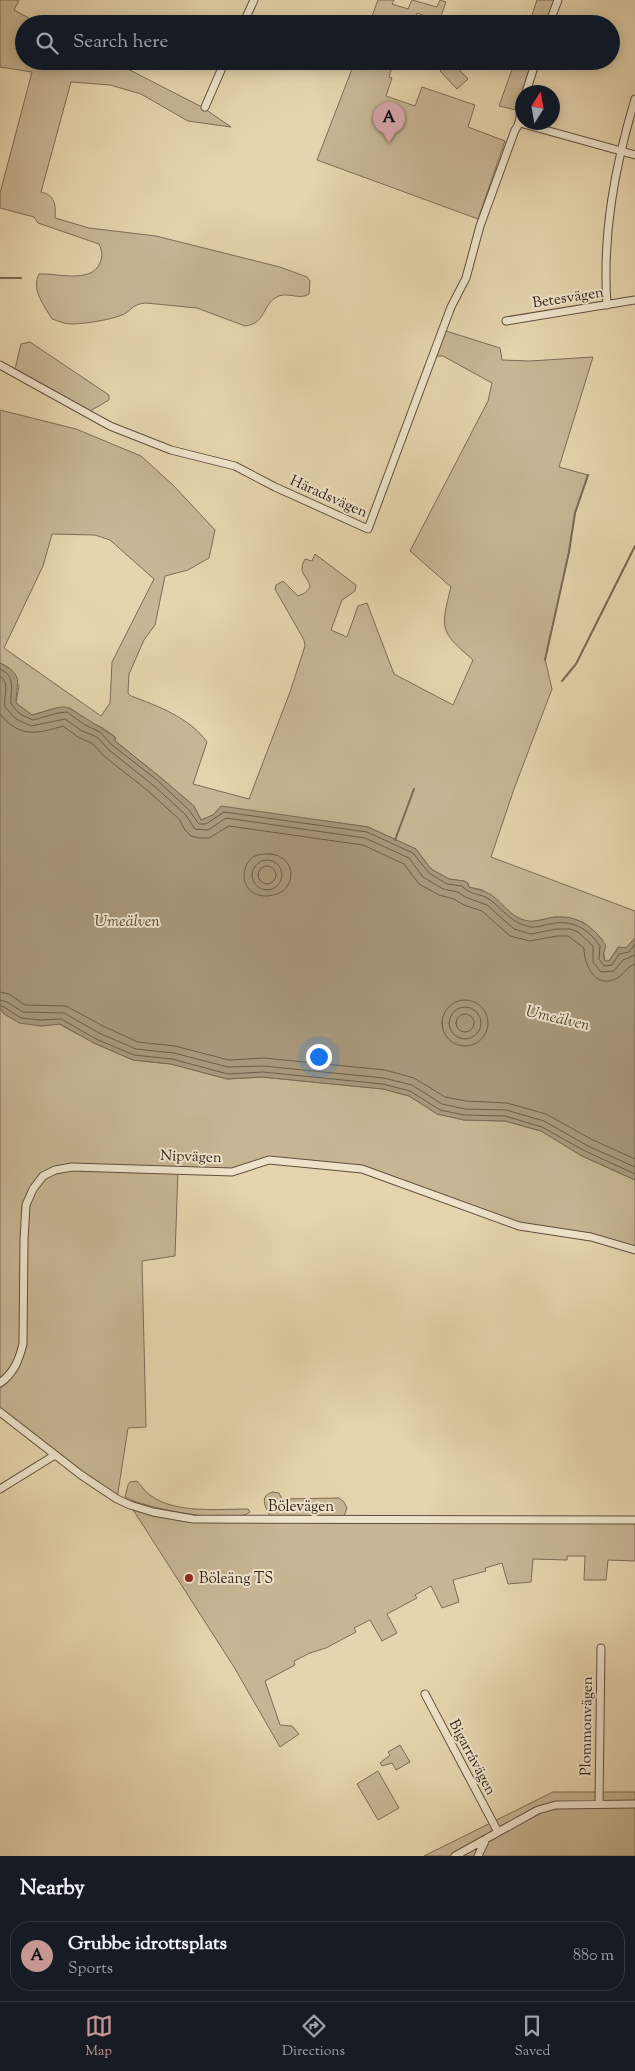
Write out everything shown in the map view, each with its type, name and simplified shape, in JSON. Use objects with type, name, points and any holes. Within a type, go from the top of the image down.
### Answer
[{"type":"street","points":[[247,15],[254,0]]},
{"type":"street","points":[[552,15],[558,0]]},
{"type":"street","points":[[205,106],[221,70]]},
{"type":"street","points":[[528,85],[533,70]]},
{"type":"street","points":[[607,304],[605,265],[610,204],[635,99]]},
{"type":"street","name":"Häradsvägen","points":[[0,365],[110,426],[171,450],[234,466],[298,498],[368,529],[451,307],[463,286],[477,244],[480,226],[515,130]]},
{"type":"street","points":[[543,130],[635,155]]},
{"type":"street","name":"Betesvägen","points":[[506,321],[635,300]]},
{"type":"street","name":"Nipvägen","points":[[0,1383],[13,1371],[19,1361],[23,1344],[26,1205],[33,1188],[43,1176],[55,1170],[72,1167],[232,1172],[269,1160],[362,1169],[519,1226],[591,1237],[635,1250]]},
{"type":"street","name":"Bölevägen","points":[[0,1412],[95,1484],[130,1505],[153,1512],[193,1519],[635,1520]]},
{"type":"street","points":[[0,1489],[55,1455]]},
{"type":"street","name":"Plommonvägen","points":[[599,1804],[601,1648]]},
{"type":"street","name":"Bigarråvägen","points":[[425,1694],[498,1832]]},
{"type":"street","points":[[455,1856],[538,1810],[556,1805],[635,1804]]},
{"type":"street","points":[[478,1856],[486,1839]]},
{"type":"shaded area","points":[[0,0],[19,0],[14,10],[23,15],[15,15],[15,69],[0,67]]},
{"type":"shaded area","points":[[378,0],[394,0],[392,4],[408,9],[412,0],[437,7],[440,0],[446,2],[441,15],[422,15],[417,13],[416,15],[372,15]]},
{"type":"shaded area","points":[[537,0],[558,0],[552,15],[532,15]]},
{"type":"shaded area","points":[[19,70],[130,70],[202,107],[231,127],[188,121],[141,94],[110,85],[71,82],[41,192],[46,193],[54,201],[55,218],[89,228],[156,236],[280,267],[307,277],[310,281],[309,294],[305,296],[284,295],[275,298],[260,319],[251,325],[245,326],[197,308],[146,303],[134,306],[122,315],[111,319],[71,324],[52,319],[37,292],[39,274],[73,276],[89,273],[96,269],[102,258],[99,244],[38,223],[34,217],[0,208],[0,193],[32,72]]},
{"type":"shaded area","points":[[352,70],[391,70],[389,77],[392,78],[386,96],[415,106],[422,87],[475,105],[468,127],[505,141],[478,219],[317,160]]},
{"type":"shaded area","points":[[460,70],[468,79],[457,89],[440,71]]},
{"type":"shaded area","points":[[512,70],[533,70],[528,85],[515,85],[515,110],[499,106]]},
{"type":"shaded area","points":[[443,330],[500,348],[502,360],[530,361],[593,357],[559,467],[588,475],[575,513],[569,552],[545,659],[552,689],[514,789],[491,857],[635,911],[635,938],[626,948],[618,947],[609,961],[605,961],[602,939],[583,922],[555,917],[531,922],[518,919],[483,890],[469,887],[468,883],[464,881],[449,879],[431,869],[416,849],[368,827],[325,821],[213,815],[201,820],[194,806],[115,741],[115,737],[103,728],[88,721],[70,708],[57,708],[32,715],[16,703],[19,686],[8,667],[0,663],[0,410],[76,429],[141,456],[174,486],[215,530],[209,558],[188,570],[165,576],[155,625],[144,640],[129,674],[128,693],[131,696],[183,720],[192,726],[207,742],[193,784],[249,799],[290,692],[305,646],[304,640],[275,589],[276,585],[283,581],[298,596],[305,593],[310,587],[302,571],[303,564],[305,559],[312,561],[315,554],[356,585],[355,591],[342,600],[331,630],[347,637],[358,606],[367,603],[394,674],[453,705],[473,660],[454,642],[446,629],[444,621],[445,612],[451,587],[410,551],[488,401],[492,383],[443,356],[433,359]],"holes":[[[52,534],[95,535],[110,540],[154,579],[112,662],[110,703],[101,716],[4,648],[43,566]]]},
{"type":"shaded area","points":[[30,342],[109,395],[109,400],[90,411],[15,369],[21,344]]},
{"type":"shaded area","points":[[0,1009],[4,1014],[41,1026],[59,1024],[94,1043],[133,1060],[171,1064],[227,1079],[262,1077],[383,1089],[409,1096],[438,1114],[464,1120],[505,1121],[541,1131],[582,1156],[635,1180],[635,1250],[628,1247],[519,1226],[362,1169],[269,1160],[232,1172],[178,1169],[175,1256],[142,1261],[146,1427],[128,1428],[117,1499],[0,1412]]},
{"type":"shaded area","points":[[137,1481],[150,1495],[172,1505],[211,1510],[248,1509],[250,1512],[241,1516],[209,1516],[150,1506],[125,1497],[130,1482]]},
{"type":"shaded area","points":[[273,1492],[279,1493],[282,1499],[339,1498],[347,1508],[344,1516],[270,1516],[264,1502],[266,1496]]},
{"type":"shaded area","points":[[130,1505],[193,1519],[635,1520],[635,1561],[608,1560],[606,1580],[584,1580],[585,1556],[567,1556],[567,1560],[533,1559],[531,1582],[508,1584],[502,1563],[485,1568],[486,1571],[453,1580],[459,1602],[442,1608],[431,1586],[415,1595],[417,1598],[387,1614],[397,1633],[382,1641],[370,1620],[354,1628],[356,1632],[326,1648],[294,1661],[295,1665],[265,1681],[280,1725],[292,1726],[299,1734],[280,1747],[234,1667]]},
{"type":"shaded area","points":[[400,1745],[410,1762],[396,1770],[392,1763],[382,1766],[380,1763],[390,1755],[388,1752]]},
{"type":"shaded area","points":[[378,1771],[399,1808],[378,1820],[357,1784]]},
{"type":"shaded area","points":[[553,1792],[635,1792],[635,1856],[424,1856]]},
{"type":"water","name":"Umeälven","points":[[0,663],[8,667],[16,676],[18,685],[16,703],[32,715],[66,707],[90,721],[115,737],[115,741],[194,806],[201,820],[213,815],[221,806],[368,827],[416,849],[431,869],[449,879],[464,881],[468,883],[469,887],[488,893],[513,915],[521,919],[534,921],[563,917],[578,920],[591,928],[606,946],[603,954],[605,961],[609,961],[619,947],[626,948],[635,938],[635,1180],[582,1156],[541,1131],[505,1121],[464,1120],[437,1114],[409,1096],[383,1089],[262,1077],[227,1079],[171,1064],[133,1060],[94,1043],[60,1024],[41,1026],[19,1023],[4,1014],[0,1008]]},
{"type":"waterway","points":[[0,278],[21,278]]},
{"type":"waterway","points":[[545,660],[569,552],[575,513],[588,475]]},
{"type":"waterway","points":[[562,681],[576,664],[635,546]]},
{"type":"waterway","points":[[395,840],[414,789]]},
{"type":"place","name":"Grubbe idrottsplats","points":[[389,143]]},
{"type":"place","name":"Böleäng TS","points":[[189,1578]]}]
